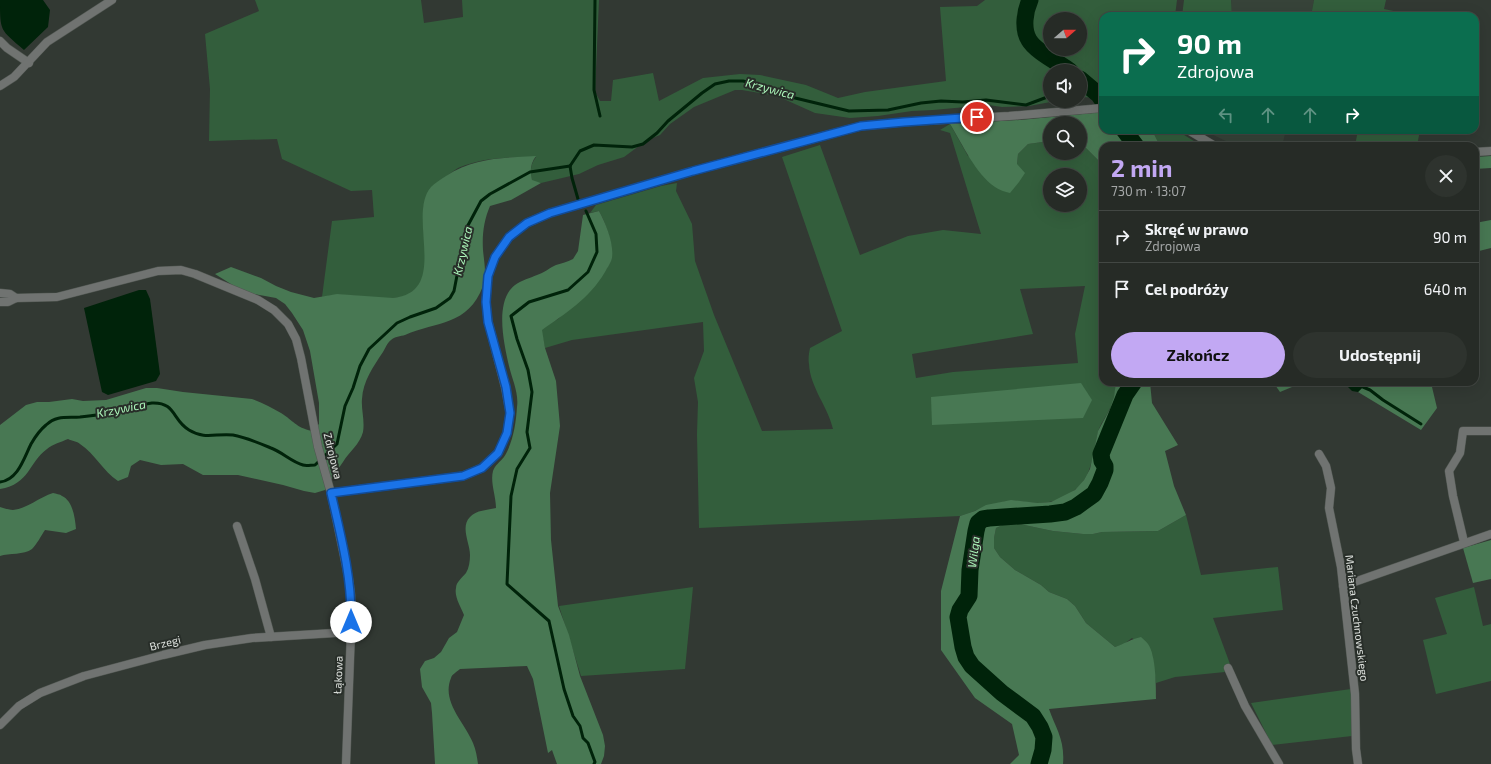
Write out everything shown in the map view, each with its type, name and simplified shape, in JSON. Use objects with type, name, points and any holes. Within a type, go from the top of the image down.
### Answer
[{"type":"street","points":[[0,86],[14,77],[29,63],[47,42],[112,0]]},
{"type":"street","points":[[0,41],[7,48],[29,63]]},
{"type":"street","name":"Zdrojowa","points":[[0,302],[8,302],[16,298],[57,296],[169,270],[181,270],[194,274],[258,300],[274,310],[288,324],[296,339],[301,358],[318,447],[331,493],[463,476],[482,468],[498,453],[507,433],[510,413],[506,387],[488,322],[486,302],[488,276],[495,257],[509,237],[527,223],[550,213],[693,171],[861,126],[1099,108]]},
{"type":"street","points":[[1195,134],[1208,142]]},
{"type":"street","points":[[1479,152],[1491,151]]},
{"type":"street","name":"Zdrojowa","points":[[0,292],[10,294],[16,298]]},
{"type":"street","points":[[1464,542],[1453,496],[1449,471],[1460,453],[1463,431],[1491,431]]},
{"type":"street","name":"Mariana Czuchnowskiego","points":[[1319,454],[1326,466],[1331,488],[1329,508],[1341,567],[1355,694],[1356,749],[1358,764]]},
{"type":"street","name":"Łąkowa","points":[[331,493],[351,595],[346,764]]},
{"type":"street","points":[[237,526],[255,579],[271,637]]},
{"type":"street","points":[[1343,586],[1464,542],[1491,534]]},
{"type":"street","name":"Brzegi","points":[[0,725],[19,706],[40,693],[84,676],[162,655],[205,645],[271,637],[351,632]]},
{"type":"street","points":[[1228,668],[1245,706],[1278,764]]},
{"type":"shaded area","points":[[0,0],[43,0],[50,10],[48,27],[24,50],[10,38],[3,29],[0,18]]},
{"type":"shaded area","points":[[255,0],[421,0],[424,23],[463,17],[462,0],[599,0],[595,92],[600,101],[611,101],[613,80],[653,73],[659,101],[703,78],[740,74],[760,75],[806,85],[838,98],[865,92],[946,81],[940,7],[977,6],[985,0],[1177,0],[1176,12],[1099,12],[1099,98],[1087,97],[1087,64],[1043,64],[1043,103],[1029,106],[1002,107],[988,105],[850,118],[815,113],[777,96],[735,90],[694,107],[670,124],[660,135],[647,140],[624,157],[598,165],[579,174],[541,183],[532,181],[531,168],[536,157],[496,158],[467,164],[458,168],[434,185],[428,193],[424,205],[423,218],[425,262],[423,275],[418,286],[407,295],[393,298],[340,295],[322,297],[332,221],[374,217],[372,190],[351,191],[282,159],[277,139],[209,141],[210,89],[205,34],[259,11]]},
{"type":"shaded area","points":[[1184,0],[1231,0],[1232,12],[1182,12]]},
{"type":"shaded area","points":[[1231,0],[1314,0],[1312,12],[1232,12]]},
{"type":"shaded area","points":[[1314,0],[1386,0],[1384,9],[1399,12],[1312,12]]},
{"type":"shaded area","points":[[1099,112],[1099,134],[1154,134],[1158,142],[1099,142],[1099,161],[1087,149],[1087,116],[1062,116]]},
{"type":"shaded area","points":[[1043,118],[1043,142],[1028,144],[1018,154],[1017,164],[1025,173],[1010,193],[997,188],[981,174],[950,124]]},
{"type":"shaded area","points":[[950,124],[968,156],[1017,164],[1018,154],[1028,144],[1043,142],[1043,160],[1087,160],[1087,149],[1099,161],[1099,386],[1116,386],[1115,394],[1112,404],[1099,429],[1093,458],[1087,475],[1077,488],[1055,500],[1039,503],[1016,501],[1002,502],[960,516],[699,528],[697,434],[698,402],[694,378],[704,351],[703,322],[572,340],[545,348],[541,329],[558,319],[607,268],[611,260],[611,242],[604,221],[599,211],[590,213],[596,205],[661,186],[677,183],[676,191],[692,224],[695,261],[714,315],[762,431],[833,429],[831,421],[812,381],[809,356],[810,348],[842,331],[782,157],[820,145],[860,255],[908,236],[943,230],[981,234],[950,133],[940,130]],"holes":[[[1085,286],[1075,334],[1078,363],[953,372],[916,378],[912,354],[1033,334],[1020,289]]]},
{"type":"shaded area","points":[[1154,134],[1182,134],[1196,142],[1158,142]]},
{"type":"shaded area","points":[[1211,134],[1285,134],[1283,142],[1228,142]]},
{"type":"shaded area","points":[[1357,134],[1419,134],[1418,142],[1356,142]]},
{"type":"shaded area","points":[[536,156],[532,165],[531,177],[532,180],[541,183],[511,200],[490,206],[483,233],[485,272],[484,282],[477,299],[469,309],[450,320],[396,337],[388,343],[372,369],[364,386],[362,407],[364,424],[362,436],[345,458],[325,490],[315,493],[238,475],[203,475],[183,464],[161,465],[140,460],[131,466],[128,477],[118,481],[85,448],[77,442],[68,439],[54,444],[47,449],[17,483],[0,489],[0,425],[26,405],[37,402],[72,399],[83,401],[106,400],[146,388],[157,388],[252,399],[281,413],[302,428],[312,431],[319,424],[319,403],[310,351],[303,330],[285,304],[276,298],[254,294],[234,286],[215,274],[231,267],[261,278],[291,292],[314,298],[337,294],[393,298],[410,293],[420,282],[424,268],[423,216],[425,200],[431,187],[440,180],[468,165],[501,158]]},
{"type":"shaded area","points":[[1491,156],[1491,168],[1479,169],[1479,157]]},
{"type":"shaded area","points":[[599,211],[611,240],[611,262],[599,282],[584,298],[542,330],[545,348],[556,381],[560,426],[550,493],[551,540],[558,606],[569,635],[580,676],[603,735],[605,746],[604,756],[601,764],[557,764],[552,750],[548,753],[533,679],[527,666],[460,669],[453,674],[449,687],[449,695],[455,712],[473,743],[478,764],[435,764],[431,703],[422,687],[420,669],[425,661],[434,658],[441,652],[449,638],[457,632],[464,615],[457,598],[456,586],[466,573],[470,562],[470,550],[466,535],[467,521],[475,513],[496,508],[492,475],[495,467],[504,457],[510,446],[514,433],[517,413],[517,397],[503,335],[502,323],[504,301],[509,292],[518,283],[542,273],[556,265],[573,259],[578,251],[583,215]]},
{"type":"shaded area","points":[[1491,220],[1491,248],[1479,251],[1479,222]]},
{"type":"shaded area","points":[[139,290],[146,290],[150,299],[160,374],[156,381],[108,395],[102,392],[84,308]]},
{"type":"shaded area","points":[[1081,383],[1092,400],[1083,418],[932,425],[931,397]]},
{"type":"shaded area","points":[[1115,386],[1150,386],[1152,403],[1178,445],[1165,451],[1174,486],[1186,515],[1158,531],[1102,532],[1083,534],[1053,531],[1015,523],[1005,524],[996,528],[994,548],[1000,557],[1015,570],[1041,585],[1049,592],[1067,599],[1075,606],[1086,623],[1115,647],[1141,637],[1148,644],[1153,655],[1156,679],[1156,699],[1049,709],[1063,748],[1063,764],[1010,764],[1019,755],[1012,724],[975,698],[941,650],[941,591],[960,516],[975,511],[986,505],[1011,500],[1038,503],[1051,502],[1075,490],[1084,480],[1090,469],[1098,431],[1110,409]]},
{"type":"shaded area","points":[[1276,386],[1294,386],[1280,392]]},
{"type":"shaded area","points":[[1429,386],[1432,387],[1437,408],[1421,430],[1358,392],[1363,387]]},
{"type":"shaded area","points":[[1348,387],[1363,387],[1358,392],[1352,391]]},
{"type":"shaded area","points":[[53,493],[61,495],[69,502],[73,510],[76,529],[66,533],[45,530],[29,551],[0,556],[0,507],[11,510],[18,509]]},
{"type":"shaded area","points":[[1186,515],[1201,575],[1278,567],[1283,610],[1213,618],[1230,664],[1224,668],[1225,672],[1175,677],[1156,683],[1152,654],[1132,638],[1124,644],[1115,647],[1086,623],[1075,606],[1067,599],[1049,592],[1041,585],[1015,570],[1000,557],[994,548],[996,528],[1005,524],[1015,523],[1053,531],[1083,534],[1102,532],[1158,531]]},
{"type":"shaded area","points":[[1491,540],[1491,579],[1473,583],[1463,548]]},
{"type":"shaded area","points":[[693,587],[685,669],[581,676],[559,606]]},
{"type":"shaded area","points":[[1474,587],[1483,626],[1491,624],[1491,681],[1436,694],[1423,640],[1447,634],[1435,598]]},
{"type":"shaded area","points":[[1351,689],[1352,736],[1272,745],[1251,703]]},
{"type":"waterway","points":[[595,0],[594,90],[600,116]]},
{"type":"waterway","name":"Wilga","points":[[1030,0],[1025,20],[1027,36],[1036,48],[1059,64]]},
{"type":"waterway","name":"Krzywica","points":[[570,166],[580,151],[594,145],[632,147],[643,144],[702,93],[715,84],[729,81],[743,81],[771,88],[791,97],[849,111],[888,110],[921,103],[941,101],[963,102],[986,100],[1026,105],[1043,99]]},
{"type":"waterway","name":"Wilga","points":[[1087,85],[1099,95]]},
{"type":"waterway","name":"Wilga","points":[[1127,134],[1133,142]]},
{"type":"waterway","points":[[570,166],[578,199]]},
{"type":"waterway","name":"Krzywica","points":[[0,482],[16,473],[36,436],[50,422],[58,418],[80,417],[115,412],[152,403],[166,405],[184,426],[200,435],[233,435],[242,437],[275,450],[299,464],[315,465],[337,444],[345,406],[360,366],[369,349],[397,323],[436,308],[450,298],[454,291],[466,229],[481,201],[490,194],[530,172],[570,166]]},
{"type":"waterway","points":[[586,211],[596,234],[597,252],[588,272],[568,290],[529,302],[511,316],[528,370],[532,392],[527,432],[530,448],[517,469],[511,496],[507,584],[549,621],[564,689],[573,716],[580,726],[583,738],[588,743],[595,762],[594,764]]},
{"type":"waterway","name":"Wilga","points":[[1039,764],[1043,750],[1044,737],[1033,716],[1002,693],[972,666],[966,657],[963,647],[958,617],[960,610],[969,596],[970,570],[976,531],[978,523],[983,519],[1065,512],[1076,507],[1094,494],[1105,470],[1101,454],[1125,395],[1131,386]]},
{"type":"waterway","points":[[1363,387],[1370,390],[1421,424]]},
{"type":"route","points":[[351,622],[351,595],[349,580],[343,544],[331,493],[463,476],[482,468],[498,453],[507,433],[510,413],[506,387],[488,322],[486,302],[488,276],[495,257],[509,237],[527,223],[550,213],[693,171],[861,126],[977,117]]}]
